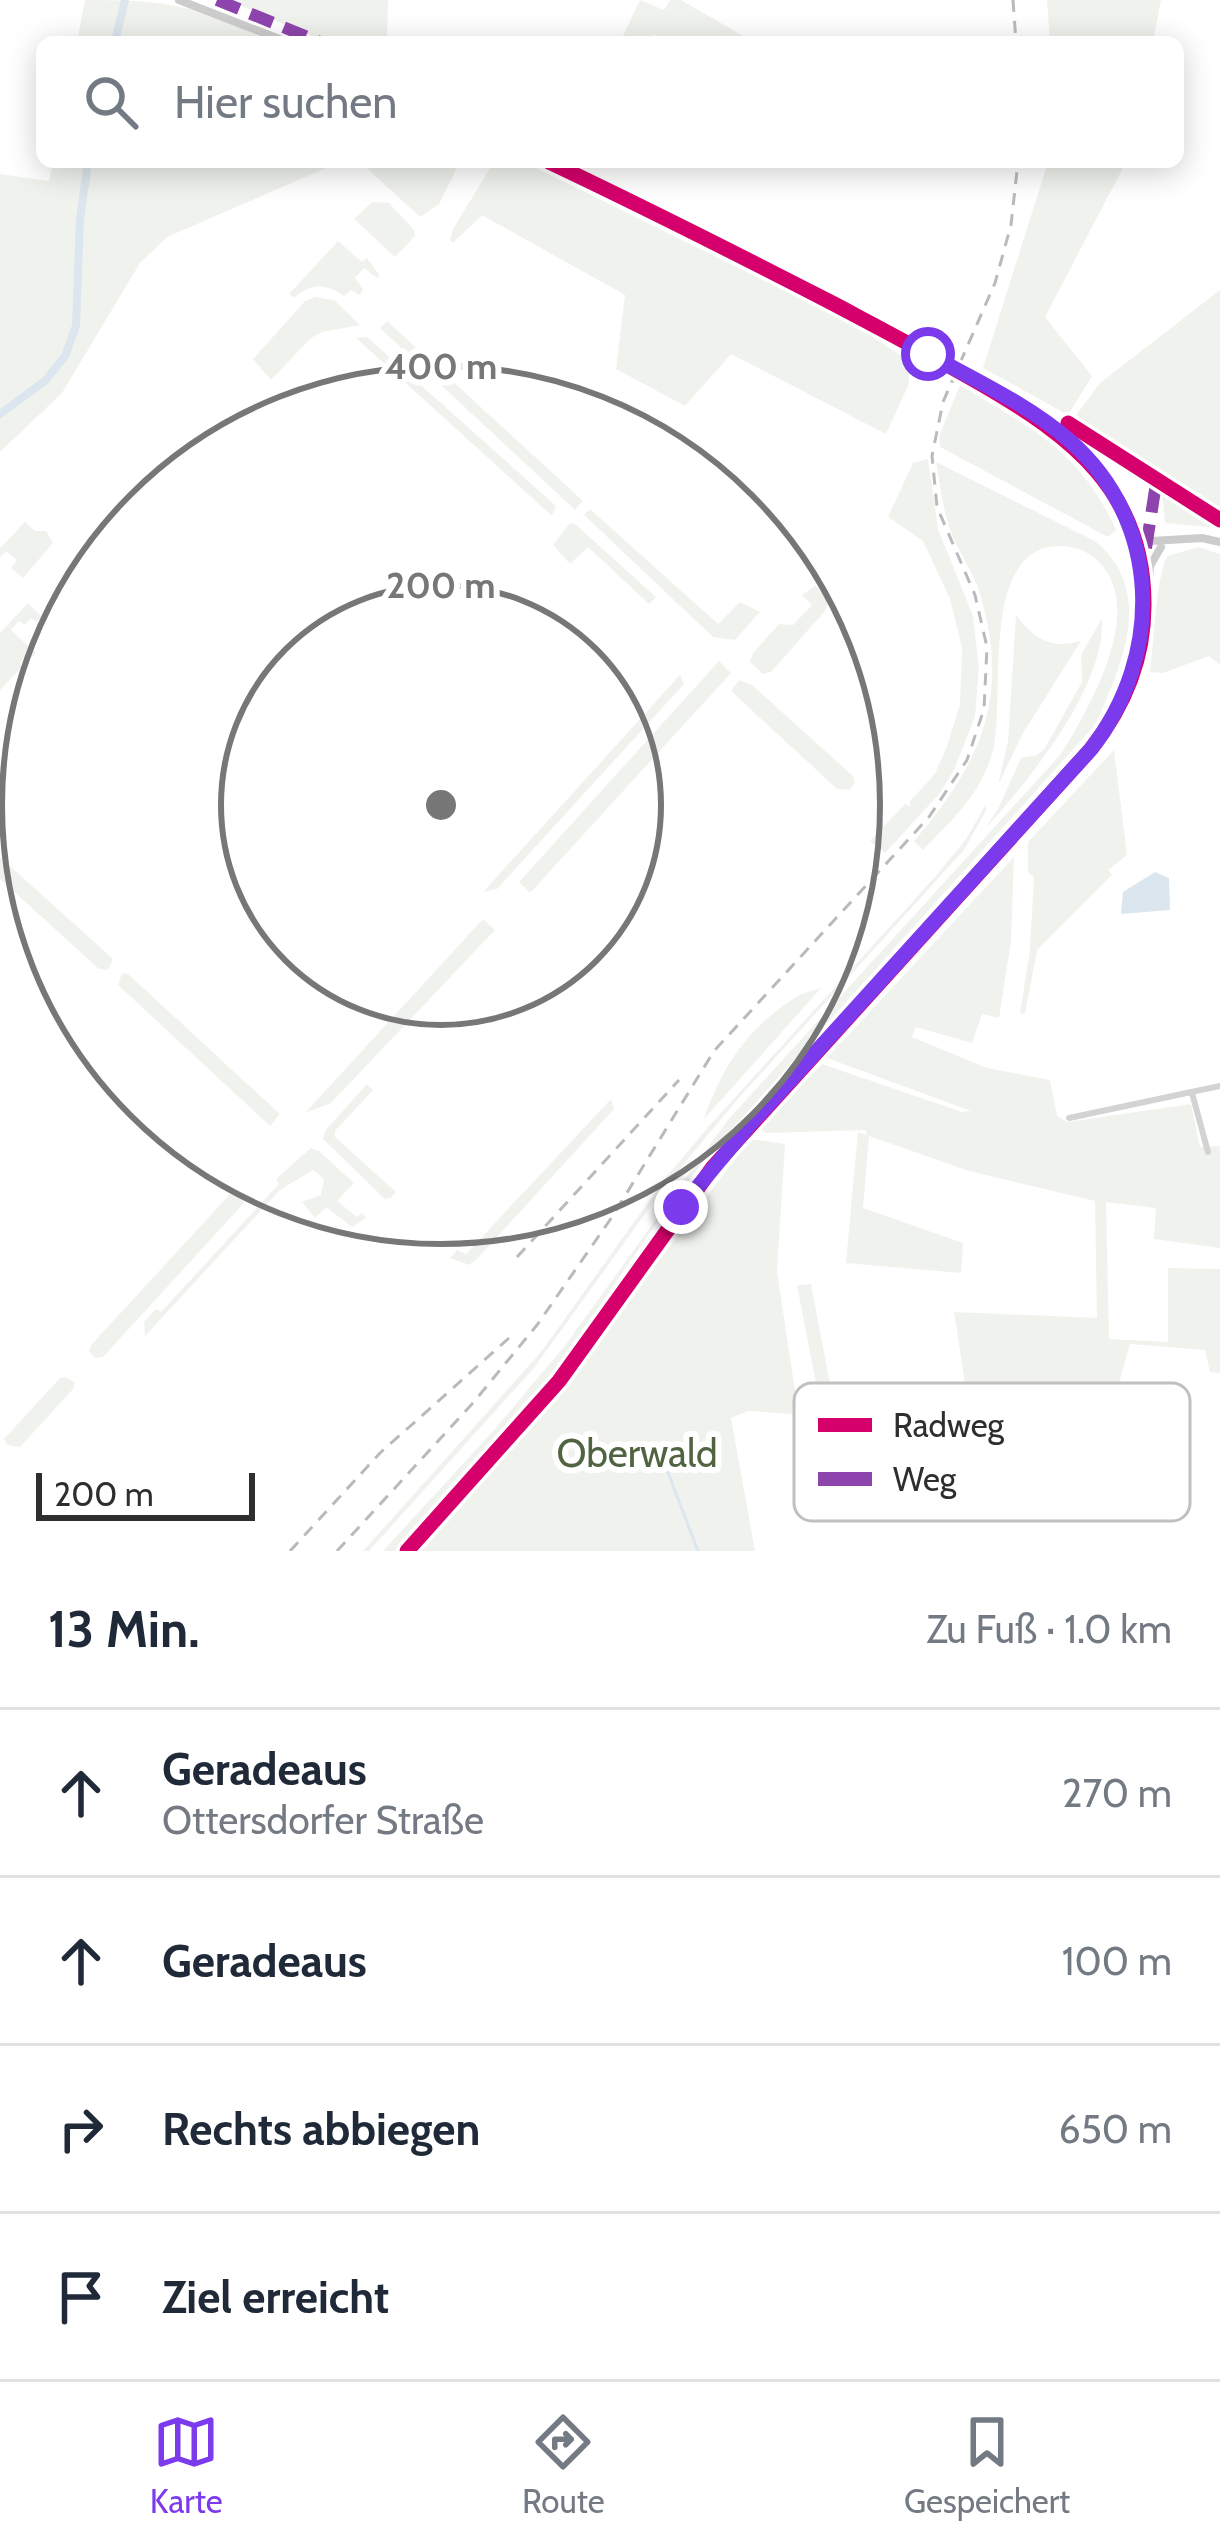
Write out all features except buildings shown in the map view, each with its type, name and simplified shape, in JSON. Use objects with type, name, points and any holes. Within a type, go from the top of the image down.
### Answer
[{"type":"street","points":[[179,0],[272,36]]},
{"type":"street","points":[[561,168],[899,338],[1067,438],[1103,477],[1137,546],[1144,621]]},
{"type":"street","points":[[1137,546],[1178,539],[1220,542]]},
{"type":"street","points":[[1137,546],[1161,547],[1178,539]]},
{"type":"street","points":[[407,1551],[559,1381],[713,1167],[1091,749],[1130,685],[1150,605],[1150,566],[1161,547]]},
{"type":"street","points":[[1069,1118],[1220,1086]]},
{"type":"street","points":[[1192,1093],[1208,1153]]},
{"type":"green space","points":[[85,0],[180,7],[222,19],[257,36],[78,36]]},
{"type":"green space","points":[[227,0],[388,0],[387,36],[312,36]]},
{"type":"green space","points":[[640,0],[664,10],[670,0],[681,0],[743,36],[653,34],[623,36]]},
{"type":"green space","points":[[1047,0],[1161,0],[1154,36],[1050,36]]},
{"type":"green space","points":[[52,168],[326,168],[167,237],[140,263],[62,393],[0,452],[0,174],[49,181]]},
{"type":"green space","points":[[367,168],[457,168],[439,204],[420,217]]},
{"type":"green space","points":[[490,168],[536,168],[856,326],[911,362],[908,386],[886,434],[731,354],[685,406],[616,369],[625,295],[482,215],[453,243],[453,229]]},
{"type":"green space","points":[[1046,168],[1123,168],[1045,317],[1092,376],[1068,415],[983,368]]},
{"type":"green space","points":[[372,202],[389,203],[414,230],[415,236],[395,257],[354,219]]},
{"type":"green space","points":[[338,241],[362,262],[367,258],[380,276],[364,268],[355,278],[363,289],[360,295],[351,290],[344,296],[319,287],[294,298],[289,294]]},
{"type":"green space","points":[[1220,290],[1220,528],[1165,523],[1160,475],[1074,418],[1100,383]]},
{"type":"green space","points":[[315,297],[334,300],[360,325],[311,338],[271,380],[253,359],[305,301]]},
{"type":"green space","points":[[387,321],[583,501],[575,510],[380,328]]},
{"type":"green space","points":[[367,337],[556,506],[552,516],[356,338]]},
{"type":"green space","points":[[960,385],[1052,444],[1087,480],[1116,530],[1108,537],[940,447],[939,436]]},
{"type":"green space","points":[[928,459],[938,529],[973,616],[979,667],[975,717],[940,793],[885,853],[870,841],[905,804],[910,807],[910,801],[935,774],[960,705],[962,648],[950,599],[923,541],[888,517],[913,463]]},
{"type":"green space","points":[[936,462],[1095,541],[1114,561],[1125,582],[1128,629],[1115,678],[1095,725],[714,1149],[664,1212],[546,1385],[395,1551],[383,1551],[564,1347],[727,1121],[1061,754],[1085,712],[1108,659],[1117,605],[1112,581],[1098,561],[1079,549],[1057,546],[1033,554],[1016,572],[1006,597],[997,723],[983,777],[923,850],[914,841],[972,756],[984,727],[992,665],[977,585],[947,518]]},
{"type":"green space","points":[[590,509],[718,624],[740,602],[760,612],[735,640],[713,637],[584,515]]},
{"type":"green space","points":[[25,522],[35,531],[46,531],[53,543],[23,578],[11,568],[17,560],[6,551],[0,557],[0,548]]},
{"type":"green space","points":[[570,523],[656,597],[649,604],[588,547],[570,564],[553,545]]},
{"type":"green space","points":[[1198,547],[1220,554],[1220,665],[1209,656],[1163,673],[1150,672],[1164,565],[1168,556]]},
{"type":"green space","points":[[815,586],[830,596],[825,611],[771,672],[763,674],[750,662],[753,653],[779,624],[793,625],[812,605],[802,595]]},
{"type":"green space","points":[[28,603],[42,617],[36,622],[31,618],[25,625],[19,621],[11,630],[36,653],[20,662],[22,667],[0,690],[0,633]]},
{"type":"green space","points":[[1016,615],[1044,640],[1081,641],[1023,733],[998,785],[1008,741]]},
{"type":"green space","points":[[1102,618],[1092,673],[1062,731],[985,829],[1021,758],[1045,748],[1082,682],[1081,655]]},
{"type":"green space","points":[[719,661],[731,673],[530,893],[519,882]]},
{"type":"green space","points":[[680,675],[684,684],[497,889],[483,892]]},
{"type":"green space","points":[[739,680],[752,685],[853,776],[850,790],[837,789],[731,691]]},
{"type":"green space","points":[[1114,750],[1127,855],[1037,950],[1025,1014],[1020,1013],[1034,877],[1028,872],[1028,842]]},
{"type":"green space","points":[[985,806],[964,850],[737,1100],[663,1189],[534,1368],[369,1551],[363,1551],[541,1352],[667,1176],[934,878]]},
{"type":"green space","points":[[0,857],[113,959],[108,970],[99,969],[0,879]]},
{"type":"green space","points":[[1014,857],[1011,941],[999,1018],[982,1014],[972,1043],[916,1027],[912,1037],[987,1068],[1050,1080],[1057,1116],[1067,1122],[1191,1104],[1200,1147],[1220,1146],[1220,1248],[1154,1239],[1156,1208],[1106,1202],[1109,1339],[1168,1342],[1168,1268],[1220,1269],[1220,1373],[1210,1372],[1205,1350],[1130,1344],[1119,1383],[965,1383],[954,1312],[1097,1318],[1095,1201],[969,1171],[869,1136],[863,1208],[963,1243],[961,1273],[846,1263],[858,1132],[867,1135],[865,1130],[766,1133],[759,1128],[822,1064],[962,1112],[971,1111],[827,1058]]},
{"type":"green space","points":[[483,919],[495,930],[331,1103],[305,1113]]},
{"type":"green space","points":[[122,973],[280,1114],[270,1126],[118,985]]},
{"type":"green space","points":[[822,987],[704,1119],[729,1065],[750,1035],[796,997]]},
{"type":"green space","points":[[367,1084],[373,1090],[335,1131],[335,1137],[396,1192],[391,1198],[385,1199],[323,1139]]},
{"type":"green space","points":[[611,1099],[614,1109],[476,1260],[469,1265],[450,1258],[457,1250],[466,1254]]},
{"type":"green space","name":"Oberwald","points":[[750,1139],[785,1144],[777,1271],[794,1414],[748,1411],[731,1418],[755,1551],[421,1551],[540,1418]]},
{"type":"green space","points":[[311,1148],[354,1183],[337,1201],[357,1217],[362,1213],[366,1218],[352,1227],[326,1207],[315,1218],[302,1202],[321,1195],[324,1179],[313,1170],[280,1190],[145,1336],[144,1322],[156,1309],[161,1312],[279,1184],[276,1179]]},
{"type":"green space","points":[[232,1192],[244,1196],[244,1203],[103,1357],[95,1358],[89,1351],[92,1344]]},
{"type":"green space","points":[[811,1284],[830,1383],[816,1383],[797,1285]]},
{"type":"green space","points":[[66,1377],[74,1388],[20,1447],[8,1445],[4,1439]]},
{"type":"shaded area","points":[[1155,872],[1169,878],[1170,910],[1121,914],[1123,892]]},
{"type":"waterway","points":[[116,36],[125,0]]},
{"type":"waterway","points":[[0,414],[45,381],[65,356],[76,326],[87,168]]},
{"type":"waterway","points":[[667,1470],[698,1551]]},
{"type":"railway","points":[[1013,0],[1016,36]]},
{"type":"railway","points":[[337,1551],[473,1403],[537,1325],[612,1217],[714,1051],[929,817],[967,760],[984,709],[987,647],[975,595],[937,507],[932,456],[943,402],[995,283],[1011,225],[1017,168]]},
{"type":"railway","points":[[517,1257],[679,1080]]},
{"type":"railway","points":[[290,1551],[380,1453],[509,1338]]},
{"type":"marked path","points":[[217,0],[305,36]]},
{"type":"marked path","points":[[1146,548],[1157,477]]},
{"type":"cycle path","points":[[407,1551],[559,1381],[713,1167],[1091,749],[1130,682],[1143,626],[1141,566],[1132,530],[1117,499],[1097,471],[1045,424],[836,305],[561,168]]},
{"type":"cycle path","points":[[1068,423],[1220,520]]},
{"type":"route","points":[[681,1207],[1091,749],[1119,709],[1137,663],[1144,621],[1138,550],[1103,477],[1067,438],[928,354]]}]
